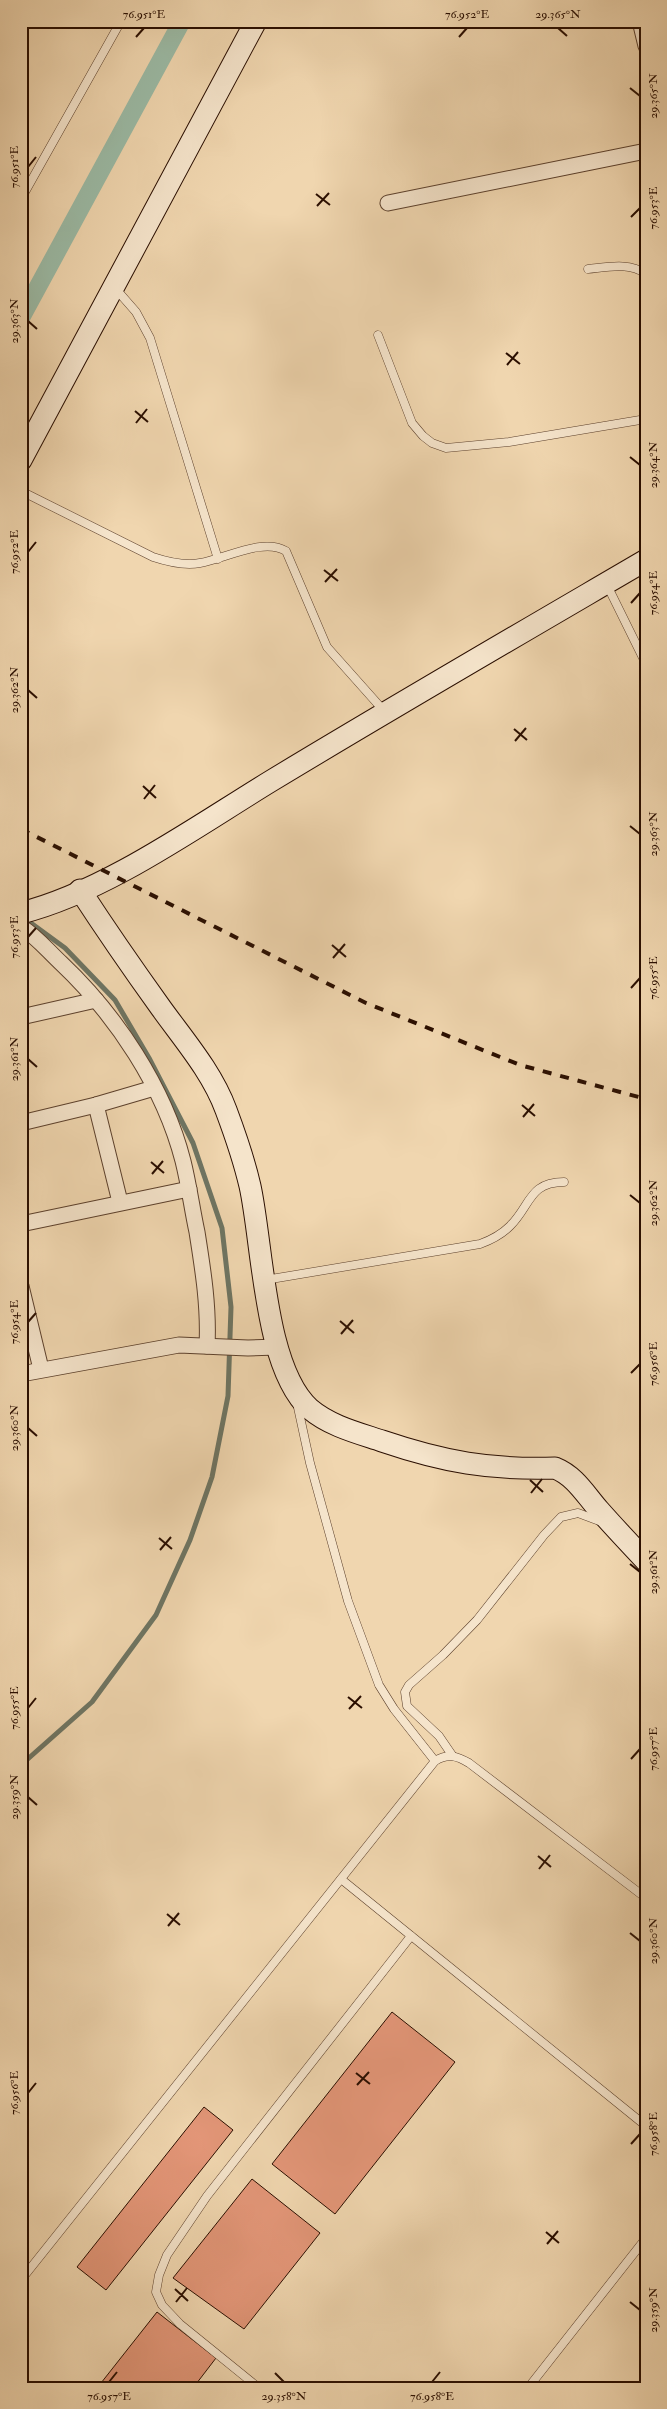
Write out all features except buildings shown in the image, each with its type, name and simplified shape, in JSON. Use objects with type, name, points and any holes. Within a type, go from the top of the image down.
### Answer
[{"type":"main road","points":[[21,460],[256,21]]},
{"type":"main road","points":[[30,911],[113,876],[385,712],[646,560]]},
{"type":"main road","points":[[80,890],[123,955],[210,1076],[225,1107],[250,1186],[278,1347],[295,1391],[311,1410],[330,1422],[414,1452],[449,1462],[484,1467],[555,1468],[564,1471],[573,1478],[646,1561]]},
{"type":"street","points":[[640,21],[646,46]]},
{"type":"street","points":[[388,203],[646,151]]},
{"type":"street","points":[[21,927],[71,973],[96,1000],[132,1048],[154,1088],[180,1153],[189,1189],[213,1346]]},
{"type":"street","points":[[21,1016],[96,1000]]},
{"type":"street","points":[[21,1123],[96,1105],[154,1088]]},
{"type":"street","points":[[96,1105],[120,1202]]},
{"type":"street","points":[[21,1224],[189,1189]]},
{"type":"street","points":[[21,1286],[41,1369]]},
{"type":"street","points":[[21,1374],[179,1345],[248,1348],[278,1347]]},
{"type":"lane","points":[[21,199],[121,21]]},
{"type":"lane","points":[[588,269],[632,267],[646,274]]},
{"type":"lane","points":[[114,286],[136,312],[150,338],[218,559]]},
{"type":"lane","points":[[378,335],[412,423],[432,443],[446,448],[509,442],[646,419]]},
{"type":"lane","points":[[21,491],[154,557],[185,564],[218,559],[270,545],[286,551],[327,647],[385,712]]},
{"type":"lane","points":[[606,583],[646,664]]},
{"type":"lane","points":[[265,1280],[480,1244],[490,1240],[511,1226],[531,1198],[545,1184],[564,1182]]},
{"type":"lane","points":[[295,1391],[310,1463],[348,1601],[378,1685],[394,1709],[435,1761]]},
{"type":"lane","points":[[615,1528],[578,1513],[562,1517],[544,1535],[477,1620],[405,1692],[407,1706],[439,1736],[452,1755],[470,1763],[646,1898]]},
{"type":"lane","points":[[21,2280],[435,1761],[441,1757],[452,1755]]},
{"type":"lane","points":[[340,1880],[646,2126]]},
{"type":"lane","points":[[259,2388],[174,2318],[162,2305],[156,2292],[159,2275],[167,2255],[207,2196],[410,1936]]},
{"type":"lane","points":[[528,2388],[646,2238]]},
{"type":"waterway","points":[[21,318],[182,21]]},
{"type":"waterway","points":[[21,1765],[92,1702],[156,1615],[190,1540],[212,1477],[228,1396],[231,1307],[222,1228],[193,1143],[149,1058],[115,1000],[65,948],[24,918]]},
{"type":"railway","points":[[21,829],[366,1003],[520,1065],[646,1099]]}]
